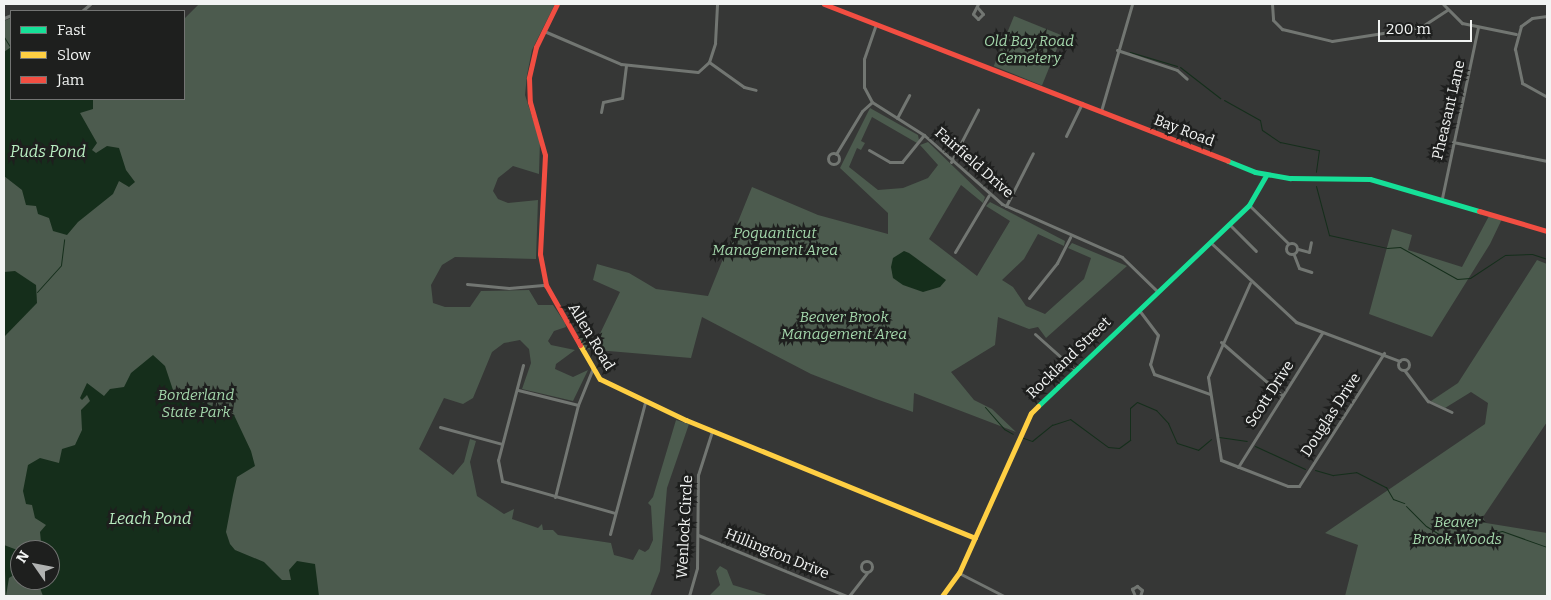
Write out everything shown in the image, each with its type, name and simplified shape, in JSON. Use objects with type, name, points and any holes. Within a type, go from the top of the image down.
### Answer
[{"type":"street","name":"Allen Road","points":[[557,4],[536,47],[528,90],[545,156],[539,242],[546,284],[593,368],[605,384],[975,538]]},
{"type":"street","points":[[544,31],[626,65],[693,73],[709,62],[715,43],[717,4]]},
{"type":"street","name":"Bay Road","points":[[824,4],[1266,175],[1370,179],[1442,198],[1547,231]]},
{"type":"street","points":[[1101,111],[1116,50],[1132,4]]},
{"type":"street","points":[[1272,4],[1273,20],[1282,29],[1332,41],[1420,27],[1447,10]]},
{"type":"street","points":[[1443,4],[1462,23],[1516,34]]},
{"type":"street","points":[[1547,16],[1526,20],[1516,34],[1522,83],[1547,96]]},
{"type":"street","points":[[836,154],[862,111],[872,102],[864,87],[864,59],[876,24]]},
{"type":"street","name":"Pheasant Lane","points":[[1442,198],[1478,27]]},
{"type":"street","points":[[1116,50],[1177,70],[1187,79]]},
{"type":"street","points":[[709,62],[744,87],[756,90]]},
{"type":"street","points":[[601,112],[602,102],[622,98],[626,65]]},
{"type":"street","points":[[896,118],[909,95]]},
{"type":"street","name":"Fairfield Drive","points":[[872,102],[924,135],[951,162],[989,195],[1006,206],[1070,237],[1122,257],[1158,293]]},
{"type":"street","points":[[1066,136],[1082,103]]},
{"type":"street","points":[[951,162],[978,110]]},
{"type":"street","points":[[869,150],[890,162],[902,162],[924,135]]},
{"type":"street","points":[[1453,142],[1547,161]]},
{"type":"street","points":[[1006,206],[1033,153]]},
{"type":"street","name":"Rockland Street","points":[[942,596],[959,572],[1025,421],[1074,369],[1158,293],[1248,205],[1266,175]]},
{"type":"street","points":[[955,252],[989,195]]},
{"type":"street","points":[[1248,205],[1288,243],[1298,249],[1309,252],[1311,242]]},
{"type":"street","points":[[1229,224],[1256,251]]},
{"type":"street","points":[[1029,298],[1057,263],[1070,237]]},
{"type":"street","points":[[1210,242],[1250,283],[1296,322],[1322,333],[1384,353],[1400,361],[1409,362],[1405,371]]},
{"type":"street","points":[[1288,243],[1287,251],[1294,255],[1299,268],[1311,272]]},
{"type":"street","points":[[1294,255],[1298,249]]},
{"type":"street","points":[[1238,467],[1218,457],[1210,394],[1210,370],[1221,342],[1250,283]]},
{"type":"street","points":[[467,284],[509,288],[546,284]]},
{"type":"street","points":[[1139,310],[1158,334],[1150,364],[1154,374],[1210,394]]},
{"type":"street","name":"Scott Drive","points":[[1238,467],[1322,333]]},
{"type":"street","points":[[1035,334],[1074,369]]},
{"type":"street","points":[[1221,342],[1282,395]]},
{"type":"street","name":"Douglas Drive","points":[[1238,467],[1296,487],[1384,353]]},
{"type":"street","points":[[1400,361],[1398,367],[1405,371],[1428,401],[1452,412]]},
{"type":"street","points":[[523,364],[497,468],[502,481],[615,514]]},
{"type":"street","points":[[554,496],[578,405],[593,368]]},
{"type":"street","points":[[517,390],[578,405]]},
{"type":"street","points":[[610,534],[645,402]]},
{"type":"street","points":[[440,428],[502,444]]},
{"type":"street","name":"Wenlock Circle","points":[[689,596],[696,579],[698,475],[712,430]]},
{"type":"street","name":"Hillington Drive","points":[[698,535],[848,596]]},
{"type":"street","points":[[959,572],[1004,596]]},
{"type":"street","points":[[848,596],[867,573]]},
{"type":"street","points":[[1135,596],[1132,589],[1137,586],[1142,590],[1140,596]]},
{"type":"green space","name":"Borderland State Park","points":[[199,4],[555,4],[532,50],[525,95],[540,141],[539,174],[513,166],[498,178],[493,191],[498,199],[508,203],[538,200],[536,259],[455,257],[442,265],[431,285],[433,303],[445,307],[470,307],[481,291],[529,290],[538,305],[553,305],[565,323],[566,327],[554,331],[548,341],[551,345],[575,350],[556,364],[555,369],[573,377],[588,370],[573,401],[522,389],[531,363],[529,349],[520,340],[504,343],[492,352],[473,398],[463,404],[444,398],[419,449],[453,475],[464,462],[470,439],[476,441],[470,462],[477,496],[504,514],[514,509],[512,519],[538,528],[542,524],[543,530],[553,530],[558,535],[611,543],[614,555],[633,560],[639,549],[645,552],[649,549],[653,540],[651,506],[648,503],[653,497],[676,420],[689,424],[667,488],[660,571],[650,596],[4,596],[4,21],[10,18],[10,100],[185,100],[185,18]]},
{"type":"green space","name":"Old Bay Road Cemetery","points":[[1014,16],[1062,35],[1042,86],[994,66]]},
{"type":"green space","points":[[870,108],[918,135],[919,140],[917,143],[872,117],[861,141],[865,143],[861,150],[857,148],[849,167],[878,190],[903,188],[928,178],[938,165],[920,145],[928,142],[985,197],[983,203],[961,185],[929,239],[977,276],[1010,221],[986,206],[990,202],[1065,241],[1064,246],[1038,234],[1024,259],[1002,280],[1013,287],[1026,306],[1045,314],[1084,279],[1091,258],[1068,248],[1072,243],[1127,266],[1046,338],[1038,327],[1029,329],[998,317],[995,345],[951,372],[974,400],[992,409],[1016,432],[914,393],[913,412],[876,399],[811,374],[702,317],[691,358],[585,349],[578,337],[596,342],[620,292],[593,280],[597,264],[629,273],[656,289],[708,296],[752,187],[818,215],[888,234],[888,213],[840,168]]},
{"type":"green space","points":[[1489,216],[1502,219],[1490,244],[1432,337],[1369,314],[1392,229],[1412,235],[1408,250],[1462,267]]},
{"type":"green space","name":"Beaver Brook Woods","points":[[1537,260],[1547,264],[1547,422],[1483,517],[1486,523],[1547,533],[1547,596],[1345,596],[1358,545],[1325,533],[1485,424],[1488,403],[1471,392],[1445,408],[1431,401],[1458,383]]},
{"type":"green space","points":[[720,566],[727,570],[733,585],[770,596],[709,596],[720,585],[716,571]]},
{"type":"water","name":"Puds Pond","points":[[10,48],[10,100],[93,100],[93,109],[80,113],[97,143],[92,150],[96,153],[107,146],[119,148],[126,170],[135,182],[129,187],[119,181],[113,194],[78,222],[67,235],[53,231],[49,218],[38,214],[36,206],[26,205],[22,190],[4,176],[4,52]]},
{"type":"water","points":[[904,251],[946,280],[940,287],[923,292],[903,285],[893,278],[891,267],[893,258]]},
{"type":"water","points":[[15,271],[36,285],[37,303],[4,337],[4,272]]},
{"type":"water","name":"Leach Pond","points":[[153,355],[165,366],[173,390],[234,415],[251,451],[255,466],[237,477],[226,532],[230,544],[235,550],[264,562],[282,580],[291,580],[289,570],[297,561],[315,564],[319,596],[43,596],[41,590],[60,590],[60,540],[41,540],[40,532],[46,525],[35,518],[32,505],[26,504],[23,491],[28,465],[40,458],[59,463],[62,449],[75,445],[82,430],[81,410],[90,401],[87,395],[82,400],[80,398],[87,383],[104,396],[110,389],[124,387],[131,373]]},
{"type":"water","points":[[4,545],[10,547],[10,577],[6,596]]},
{"type":"waterway","points":[[4,37],[10,46]]},
{"type":"waterway","points":[[1130,52],[1177,66]]},
{"type":"waterway","points":[[1180,67],[1220,98]]},
{"type":"waterway","points":[[1224,100],[1260,120],[1262,130],[1280,142],[1319,150],[1316,172]]},
{"type":"waterway","points":[[1316,186],[1329,235],[1387,248],[1400,247],[1457,279],[1470,278],[1505,255],[1532,254],[1547,259]]},
{"type":"waterway","points":[[37,292],[61,265],[64,239]]},
{"type":"waterway","points":[[1021,437],[1032,441],[1052,425],[1070,419],[1108,447],[1119,448],[1130,440],[1130,408],[1137,402],[1156,410],[1168,423],[1177,443],[1198,450],[1211,439]]},
{"type":"waterway","points":[[985,407],[1004,429],[1013,434]]},
{"type":"waterway","points":[[1219,437],[1247,441]]},
{"type":"waterway","points":[[1255,446],[1305,469]]},
{"type":"waterway","points":[[1315,470],[1333,475],[1356,472],[1386,487],[1393,499],[1404,503]]},
{"type":"waterway","points":[[1406,506],[1426,526],[1445,538],[1459,541],[1502,531],[1547,547]]},
{"type":"traffic: fast","points":[[1228,161],[1255,172],[1290,178],[1370,179],[1479,211]]},
{"type":"traffic: fast","points":[[1038,406],[1249,205],[1266,175]]},
{"type":"traffic: slow","points":[[580,345],[600,379],[686,420],[975,538]]},
{"type":"traffic: slow","points":[[942,596],[959,573],[1031,413],[1038,406]]},
{"type":"traffic: jam","points":[[557,4],[536,47],[529,78],[530,102],[545,155],[540,254],[546,285],[580,345]]},
{"type":"traffic: jam","points":[[824,4],[1228,161]]},
{"type":"traffic: jam","points":[[1479,211],[1547,231]]},
{"type":"park label","name":"Poquanticut Management Area","points":[[775,242]]},
{"type":"park label","name":"Beaver Brook Management Area","points":[[844,326]]}]
